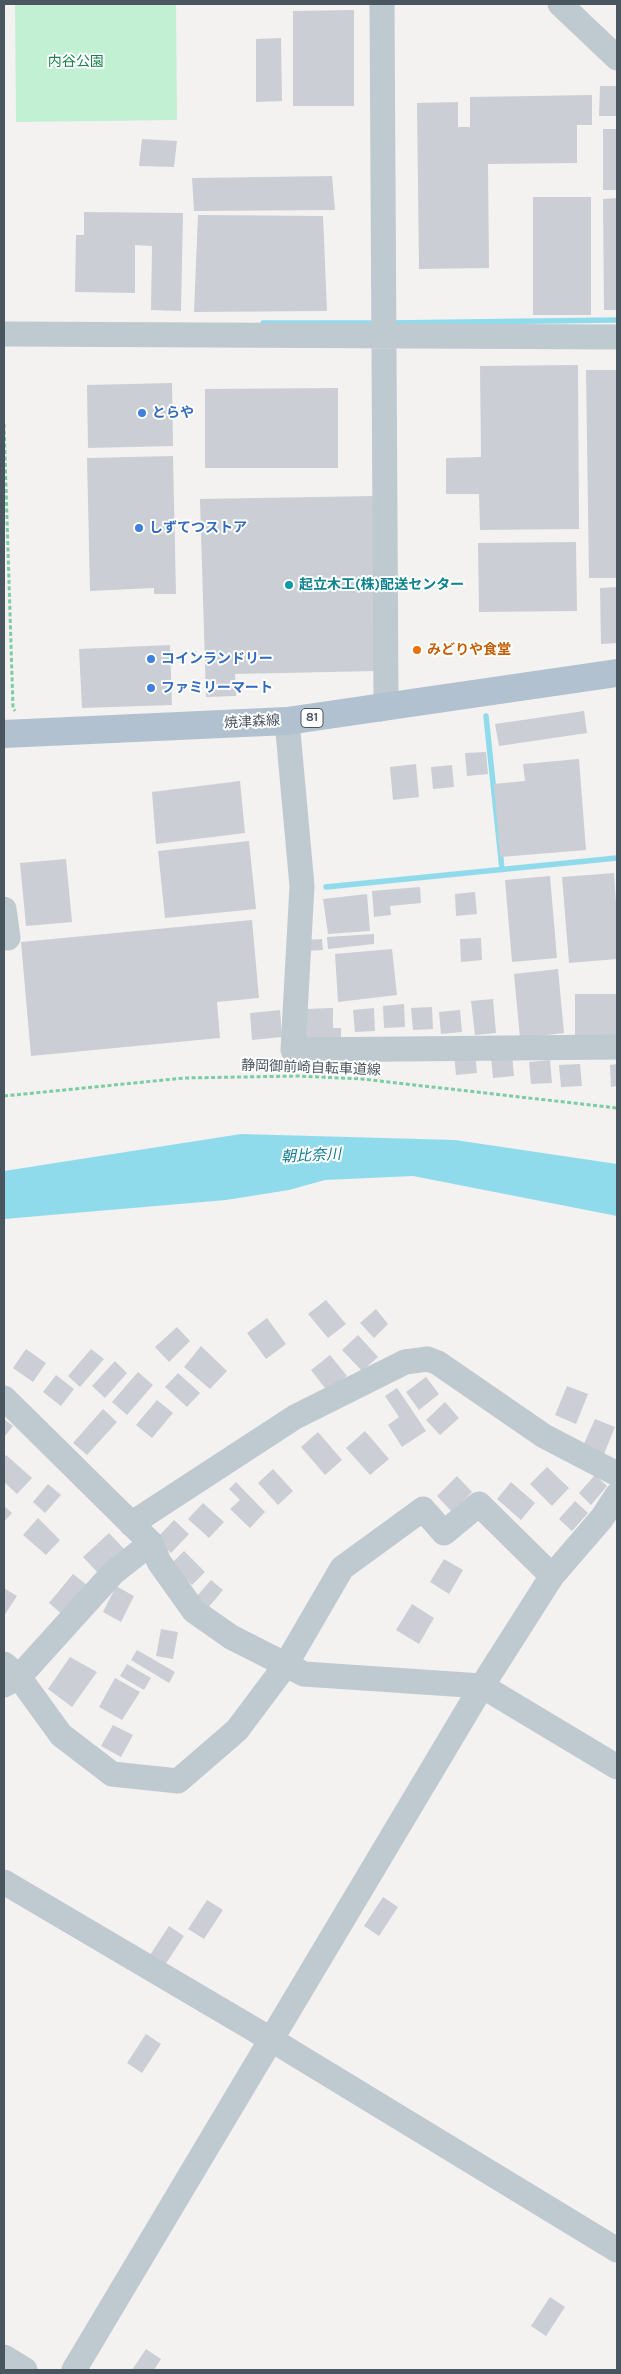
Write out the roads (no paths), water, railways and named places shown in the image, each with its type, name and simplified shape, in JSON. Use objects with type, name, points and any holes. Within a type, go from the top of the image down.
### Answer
[{"type":"main road","name":"焼津森線","points":[[4,734],[287,721],[380,709],[617,673]]},
{"type":"street","points":[[380,709],[386,700],[382,4]]},
{"type":"street","points":[[560,4],[617,58]]},
{"type":"street","points":[[4,334],[617,337]]},
{"type":"street","points":[[287,721],[302,886],[293,1050],[617,1047]]},
{"type":"street","points":[[4,909],[8,938]]},
{"type":"street","points":[[131,1524],[295,1417],[406,1362],[428,1359],[438,1363],[544,1436],[617,1474]]},
{"type":"street","points":[[4,1398],[151,1543],[159,1562],[194,1612],[231,1637],[304,1674],[482,1686],[617,1767]]},
{"type":"street","points":[[74,2370],[482,1686],[552,1576],[610,1524],[617,1495]]},
{"type":"street","points":[[151,1543],[113,1574],[9,1675],[60,1736],[112,1774],[178,1781],[237,1730],[285,1666],[342,1568],[423,1509],[444,1533],[479,1504],[552,1576]]},
{"type":"street","points":[[4,1882],[272,2040],[617,2250]]},
{"type":"street","points":[[4,2357],[25,2370]]},
{"type":"water","name":"朝比奈川","points":[[241,1134],[455,1140],[617,1164],[617,1216],[413,1176],[325,1180],[289,1190],[226,1200],[4,1219],[4,1171]]},
{"type":"waterway","points":[[390,323],[617,320]]},
{"type":"waterway","points":[[263,323],[378,323]]},
{"type":"waterway","points":[[486,716],[502,869]]},
{"type":"waterway","points":[[326,887],[617,858]]},
{"type":"place","name":"とらや","points":[[142,413]]},
{"type":"place","name":"しずてつストア","points":[[139,528]]},
{"type":"place","name":"起立木工(株)配送センター","points":[[289,585]]},
{"type":"place","name":"みどりや食堂","points":[[417,650]]},
{"type":"place","name":"コインランドリー","points":[[151,659]]},
{"type":"place","name":"ファミリーマート","points":[[151,688]]},
{"type":"park label","name":"内谷公園","points":[[76,62]]}]
